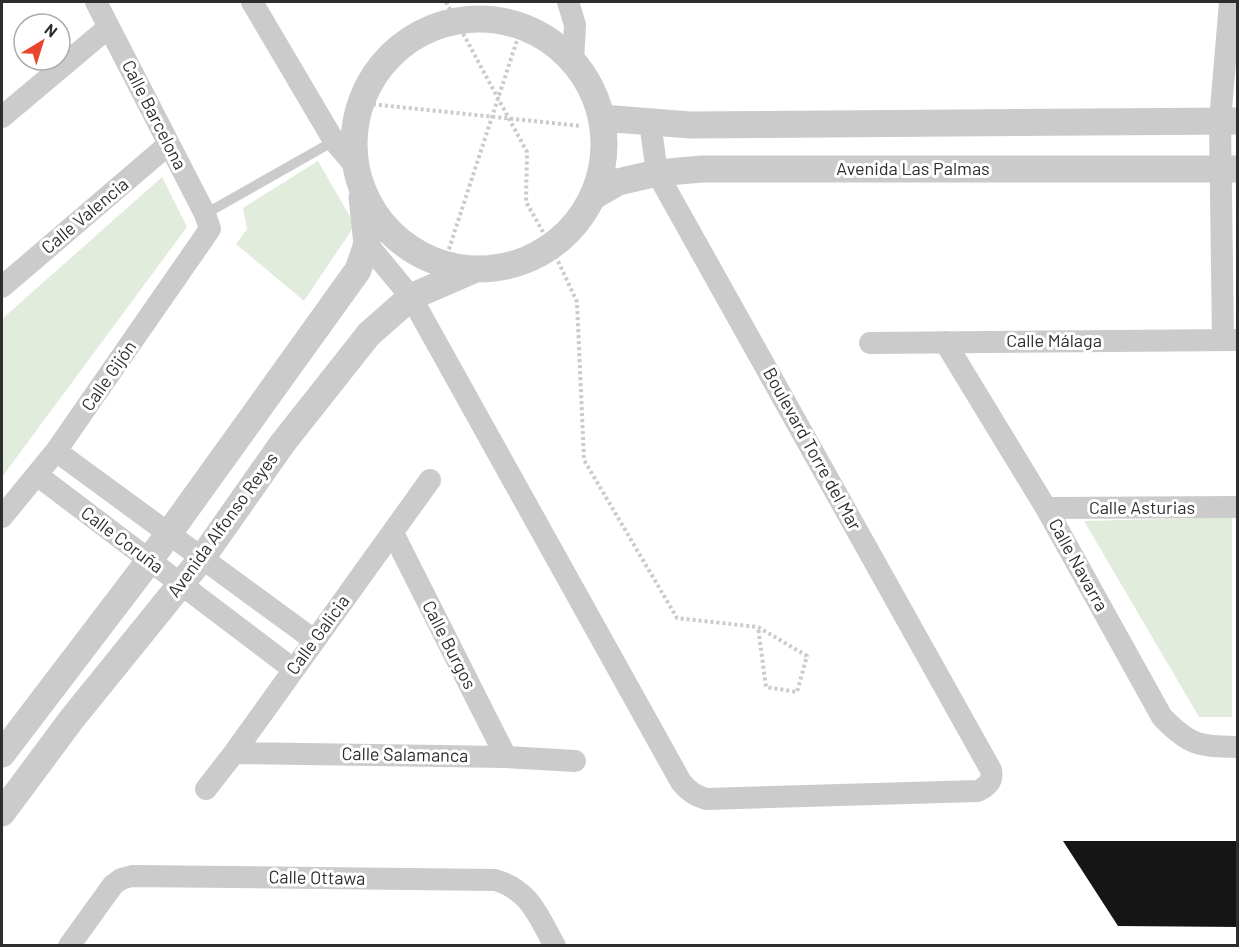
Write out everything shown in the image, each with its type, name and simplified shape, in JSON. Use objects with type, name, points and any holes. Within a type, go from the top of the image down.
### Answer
[{"type":"street","name":"Calle Barcelona","points":[[96,2],[208,222]]},
{"type":"street","points":[[2,754],[149,561],[358,270],[367,244],[358,177],[354,130],[363,96],[382,65],[408,40],[441,25],[452,12],[477,19],[513,24],[546,39],[573,62],[591,88],[602,123],[604,144],[602,171],[594,196],[573,228],[544,252],[509,266],[473,270],[437,262],[405,245],[379,219],[358,177],[334,141],[252,2]]},
{"type":"street","points":[[568,2],[575,25],[573,62]]},
{"type":"street","points":[[1230,2],[1230,340]]},
{"type":"street","points":[[2,117],[109,27]]},
{"type":"street","points":[[602,123],[650,122],[690,125],[1229,121]]},
{"type":"street","name":"Boulevard Torre del Mar","points":[[411,297],[681,782],[695,796],[706,799],[978,791],[990,782],[991,770],[657,173],[650,122]]},
{"type":"street","name":"Calle Valencia","points":[[2,287],[169,144]]},
{"type":"street","name":"Avenida Las Palmas","points":[[594,196],[618,182],[657,173],[702,169],[1229,169]]},
{"type":"street","name":"Calle Gijón","points":[[2,517],[56,451],[208,222]]},
{"type":"street","points":[[367,244],[411,297]]},
{"type":"street","name":"Avenida Alfonso Reyes","points":[[4,805],[201,558],[282,444],[369,334],[411,297],[473,270]]},
{"type":"street","name":"Calle Málaga","points":[[870,343],[1230,340]]},
{"type":"street","name":"Calle Navarra","points":[[945,342],[1046,508],[1162,717],[1178,734],[1191,742],[1207,747],[1238,747]]},
{"type":"street","name":"Calle Coruña","points":[[56,451],[314,640]]},
{"type":"street","name":"Calle Coruña","points":[[37,476],[293,669]]},
{"type":"street","name":"Calle Galicia","points":[[206,789],[430,480]]},
{"type":"street","name":"Calle Asturias","points":[[1046,508],[1238,507]]},
{"type":"street","name":"Calle Burgos","points":[[393,533],[506,757]]},
{"type":"street","name":"Calle Salamanca","points":[[234,753],[506,757],[575,761]]},
{"type":"street","name":"Calle Ottawa","points":[[69,945],[112,885],[132,876],[495,880],[508,884],[520,892],[532,905],[555,945]]},
{"type":"lane","points":[[208,222],[334,141]]},
{"type":"path","points":[[452,12],[527,152],[526,202],[551,246],[578,302],[584,460],[677,618],[758,627],[807,656],[797,692],[765,687],[758,627]]},
{"type":"path","points":[[444,264],[522,28]]},
{"type":"path","points":[[361,103],[510,119],[602,123]]},
{"type":"green space","points":[[318,161],[355,225],[304,301],[236,244],[247,229],[243,208]]},
{"type":"green space","points":[[162,177],[187,227],[2,477],[2,319]]},
{"type":"green space","points":[[1232,517],[1232,717],[1199,717],[1084,521]]},
{"type":"building","points":[[1063,841],[1238,841],[1238,927],[1118,926]]}]
